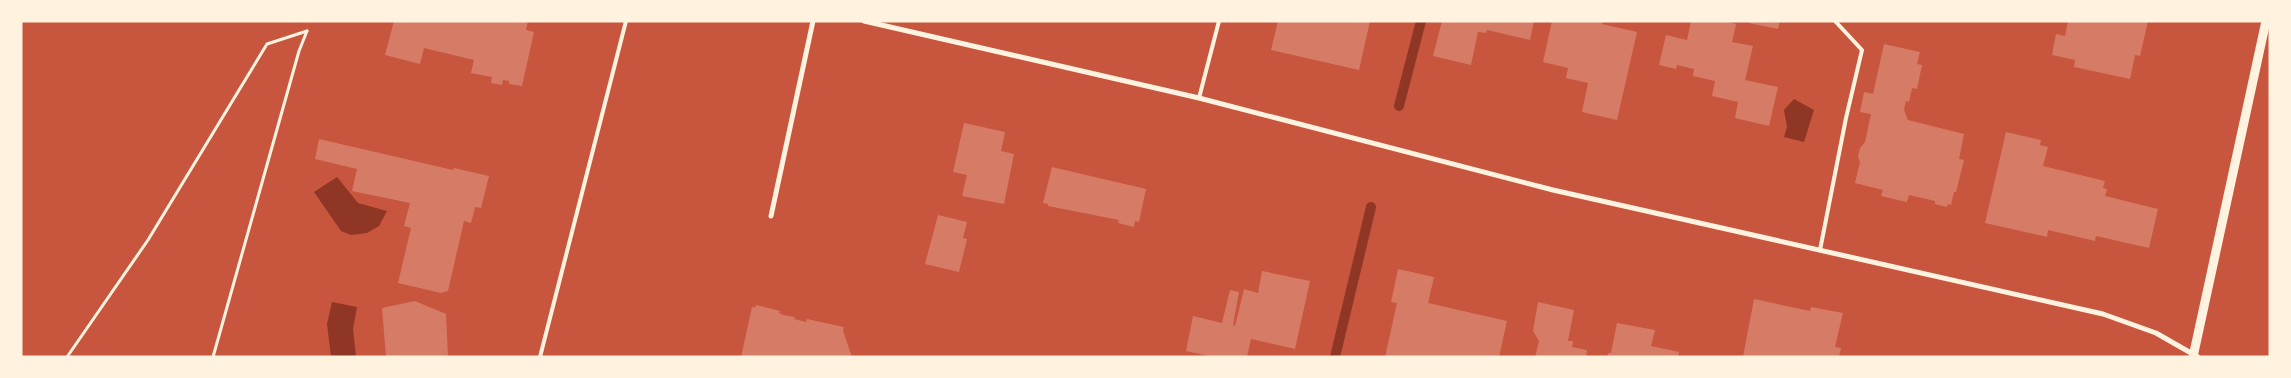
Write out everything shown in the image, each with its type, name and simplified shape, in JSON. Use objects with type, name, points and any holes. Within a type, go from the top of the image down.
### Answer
[{"type":"street","points":[[771,216],[813,21]]},
{"type":"street","points":[[864,21],[1199,98],[1553,190],[2103,314],[2156,333],[2195,356],[2266,21]]},
{"type":"lane","points":[[540,357],[626,21]]},
{"type":"lane","points":[[1199,98],[1219,21]]},
{"type":"lane","points":[[1820,250],[1846,118],[1862,50],[1834,21]]},
{"type":"path","points":[[67,357],[148,240],[267,44],[307,31],[288,88],[213,357]]},
{"type":"shaded area","points":[[1794,99],[1814,110],[1804,142],[1784,137],[1787,127],[1784,110]]},
{"type":"shaded area","points":[[337,177],[358,203],[387,211],[379,226],[367,233],[351,235],[341,231],[314,192]]},
{"type":"shaded area","points":[[332,302],[357,307],[353,329],[356,356],[331,357],[327,324]]},
{"type":"building","points":[[394,21],[528,21],[526,30],[534,32],[522,86],[509,84],[509,81],[503,80],[502,85],[491,83],[492,77],[471,73],[474,60],[424,48],[420,64],[385,55]]},
{"type":"building","points":[[1278,21],[1370,21],[1359,70],[1271,50]]},
{"type":"building","points":[[1442,21],[1534,21],[1530,40],[1487,30],[1486,33],[1478,32],[1471,65],[1433,56]]},
{"type":"building","points":[[1552,21],[1603,21],[1602,24],[1637,32],[1617,120],[1582,112],[1588,83],[1566,78],[1568,68],[1543,62]]},
{"type":"building","points":[[1691,21],[1726,21],[1736,24],[1732,42],[1753,46],[1745,80],[1778,87],[1769,126],[1735,118],[1738,102],[1712,96],[1715,81],[1693,76],[1694,69],[1677,65],[1676,69],[1659,65],[1666,35],[1687,40]]},
{"type":"building","points":[[1750,21],[1780,21],[1778,29],[1749,23]]},
{"type":"building","points":[[2068,21],[2148,21],[2140,56],[2135,55],[2130,79],[2074,67],[2075,60],[2052,55],[2056,34],[2065,36]]},
{"type":"building","points":[[1884,44],[1920,52],[1917,64],[1922,65],[1917,89],[1912,88],[1909,102],[1906,101],[1904,110],[1908,120],[1964,134],[1959,159],[1964,160],[1956,192],[1954,192],[1951,205],[1948,204],[1947,207],[1935,204],[1935,201],[1909,195],[1907,202],[1881,196],[1883,190],[1855,183],[1860,162],[1858,156],[1860,148],[1865,142],[1871,114],[1860,112],[1864,92],[1873,94]]},
{"type":"building","points":[[964,123],[1005,132],[1001,151],[1014,154],[1004,204],[962,196],[967,175],[953,172]]},
{"type":"building","points":[[2006,132],[2041,140],[2040,145],[2048,147],[2043,166],[2105,181],[2103,188],[2107,189],[2105,196],[2158,209],[2149,248],[2096,236],[2095,241],[2048,230],[2047,237],[1985,223]]},
{"type":"building","points":[[319,139],[453,170],[454,168],[489,176],[481,208],[475,207],[471,223],[464,221],[448,291],[441,293],[398,283],[411,228],[404,226],[410,203],[352,191],[357,169],[315,159]]},
{"type":"building","points":[[1052,167],[1146,189],[1139,222],[1135,221],[1134,227],[1118,223],[1119,220],[1048,206],[1048,204],[1043,203]]},
{"type":"building","points":[[938,215],[967,222],[963,238],[967,239],[959,272],[925,264]]},
{"type":"building","points":[[1398,269],[1434,277],[1428,303],[1507,321],[1499,357],[1385,357],[1397,303],[1391,302]]},
{"type":"building","points":[[1262,271],[1310,281],[1295,349],[1251,339],[1247,357],[1213,357],[1186,351],[1193,316],[1222,323],[1230,290],[1239,292],[1233,325],[1235,326],[1244,289],[1258,293]]},
{"type":"building","points":[[1754,299],[1810,311],[1811,307],[1843,313],[1835,347],[1841,348],[1839,357],[1743,357]]},
{"type":"building","points":[[415,301],[446,314],[448,357],[386,357],[382,308]]},
{"type":"building","points":[[1538,302],[1574,310],[1568,341],[1573,341],[1572,347],[1587,350],[1586,357],[1535,357],[1539,341],[1533,331]]},
{"type":"building","points":[[756,305],[780,311],[779,313],[783,315],[795,317],[794,319],[806,322],[807,319],[844,327],[843,331],[852,357],[741,357],[752,307],[755,308]]},
{"type":"building","points":[[1617,323],[1655,330],[1651,346],[1679,352],[1678,357],[1607,357],[1608,353],[1611,353]]},
{"type":"waterway","points":[[1399,106],[1421,21]]},
{"type":"waterway","points":[[1335,357],[1371,207]]}]
